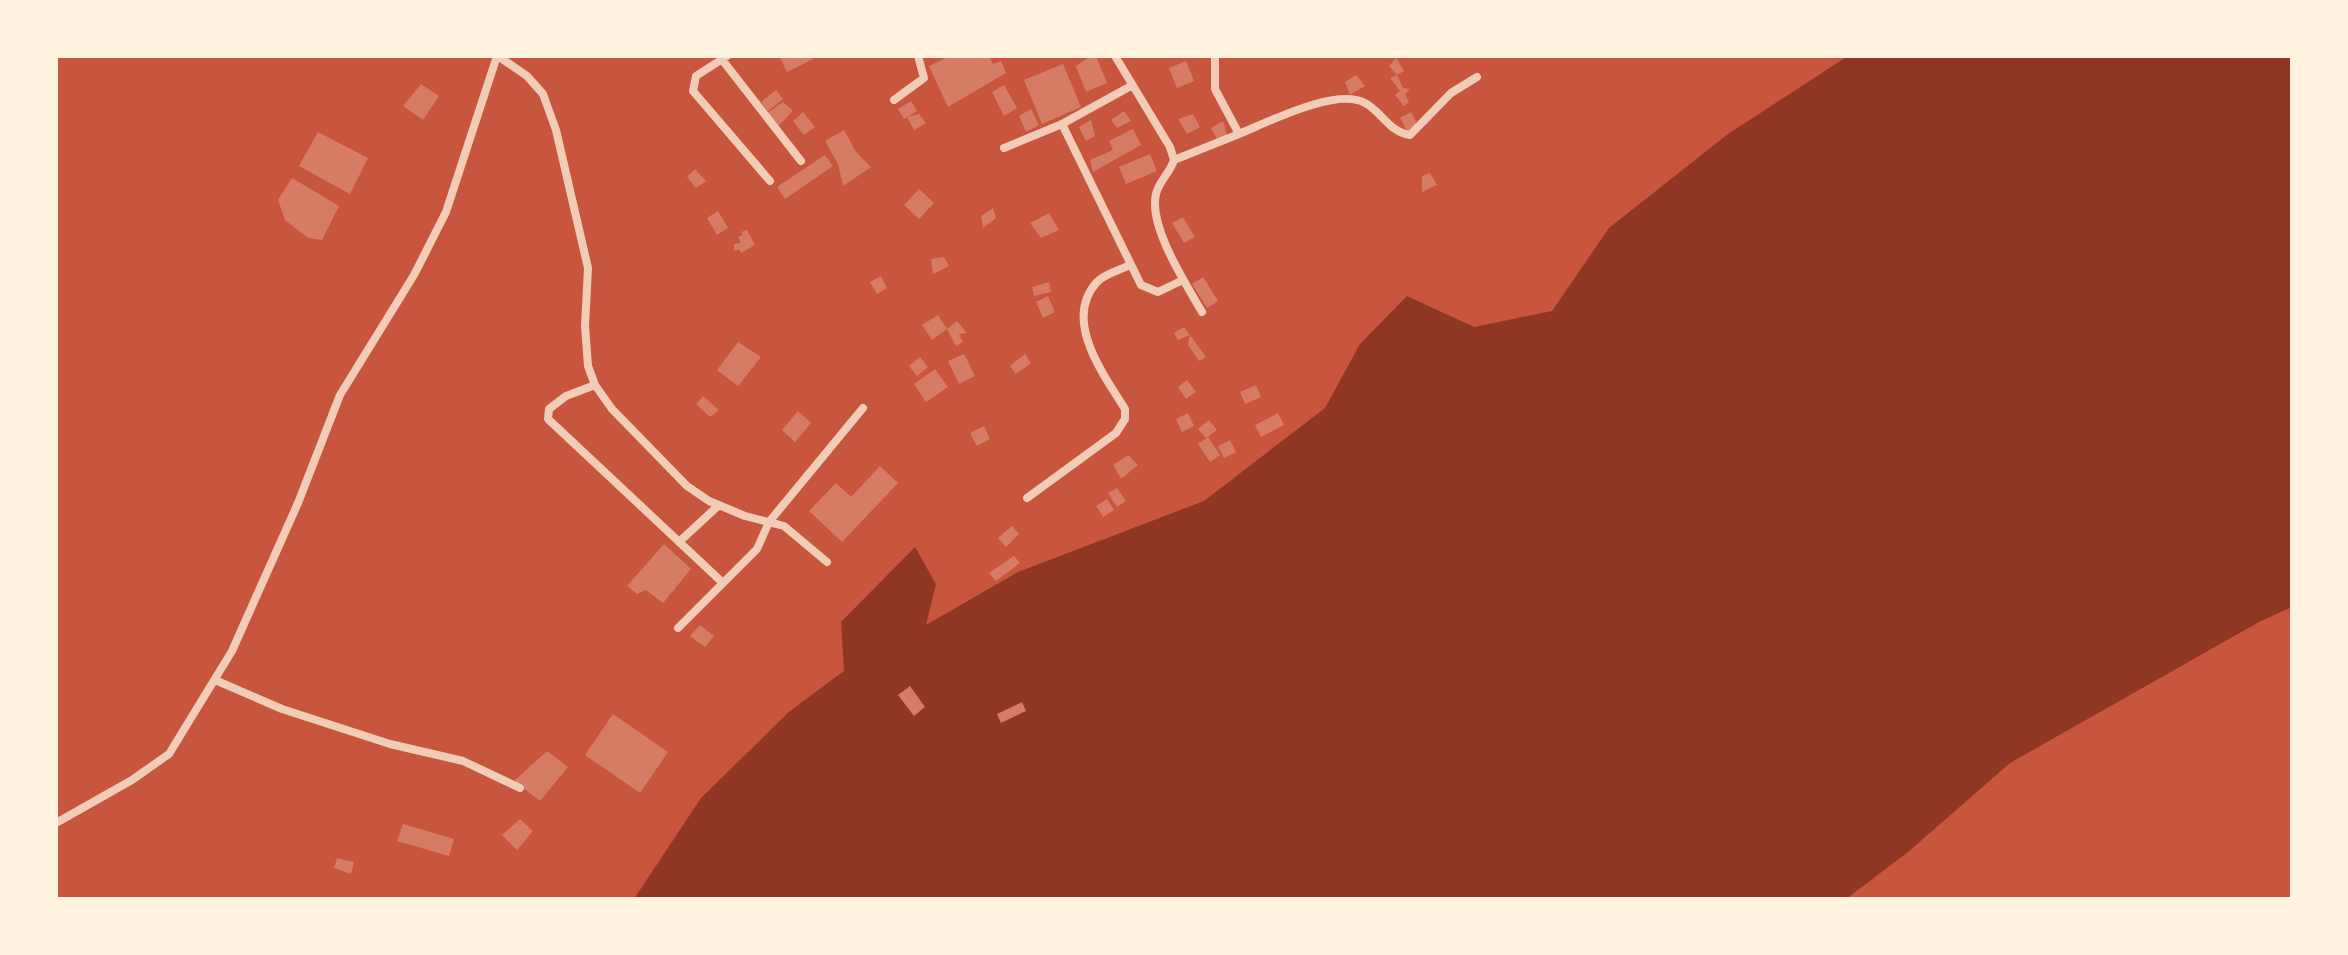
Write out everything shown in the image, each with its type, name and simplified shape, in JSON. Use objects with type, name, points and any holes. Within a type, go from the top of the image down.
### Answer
[{"type":"street","points":[[56,823],[132,780],[169,754],[232,651],[298,503],[340,395],[414,275],[446,212],[498,56],[527,76],[543,94],[556,130],[588,268],[585,326],[588,366],[595,385],[612,409],[687,486],[719,505],[784,526],[827,562]]},
{"type":"street","points":[[894,100],[924,78],[918,56]]},
{"type":"street","points":[[1115,56],[1170,147],[1174,160]]},
{"type":"street","points":[[1215,56],[1215,89],[1239,134]]},
{"type":"street","points":[[770,181],[693,91],[696,76],[723,57],[801,161]]},
{"type":"street","points":[[1202,312],[1183,280],[1158,222],[1154,202],[1157,189],[1174,160],[1343,97],[1367,104],[1389,126],[1410,135],[1451,93],[1477,77]]},
{"type":"street","points":[[1004,148],[1062,124],[1131,86]]},
{"type":"street","points":[[1062,124],[1141,285],[1150,291],[1164,291],[1183,280]]},
{"type":"street","points":[[1027,498],[1116,433],[1125,419],[1125,409],[1089,343],[1082,320],[1087,299],[1099,279],[1130,265]]},
{"type":"street","points":[[595,385],[566,396],[549,409],[548,419],[723,583]]},
{"type":"street","points":[[678,628],[757,549],[769,522],[863,408]]},
{"type":"street","points":[[679,542],[719,505]]},
{"type":"street","points":[[215,680],[296,713],[390,744],[463,761],[520,788]]},
{"type":"shaded area","points":[[1848,56],[2292,56],[2292,607],[2259,622],[2010,763],[1908,852],[1846,899],[634,899],[701,798],[790,711],[844,671],[841,622],[915,547],[936,584],[926,625],[1018,572],[1204,501],[1325,408],[1360,344],[1407,296],[1474,327],[1552,311],[1609,228],[1728,134]]},
{"type":"building","points":[[779,56],[811,56],[813,59],[787,72]]},
{"type":"building","points":[[950,56],[989,56],[993,64],[1001,61],[1006,73],[948,107],[929,66]]},
{"type":"building","points":[[1096,56],[1107,83],[1086,92],[1076,66]]},
{"type":"building","points":[[1396,58],[1404,71],[1397,75],[1389,66]]},
{"type":"building","points":[[1186,61],[1194,81],[1177,88],[1169,68]]},
{"type":"building","points":[[1063,64],[1081,107],[1042,124],[1024,80]]},
{"type":"building","points":[[1356,75],[1365,86],[1350,95],[1345,82]]},
{"type":"building","points":[[1397,75],[1403,88],[1410,89],[1405,94],[1409,102],[1404,106],[1395,95],[1400,91],[1390,78]]},
{"type":"building","points":[[421,84],[439,96],[423,120],[403,106]]},
{"type":"building","points":[[1004,85],[1017,108],[1004,116],[992,92]]},
{"type":"building","points":[[776,90],[783,99],[768,111],[761,102]]},
{"type":"building","points":[[911,101],[917,111],[904,119],[898,109]]},
{"type":"building","points":[[783,102],[793,111],[778,126],[766,114]]},
{"type":"building","points":[[1031,109],[1039,125],[1026,132],[1019,116]]},
{"type":"building","points":[[1124,111],[1131,121],[1117,128],[1111,120]]},
{"type":"building","points":[[803,112],[815,127],[804,135],[793,121]]},
{"type":"building","points":[[1411,112],[1419,127],[1409,135],[1400,118]]},
{"type":"building","points":[[919,114],[926,123],[914,130],[907,117]]},
{"type":"building","points":[[1193,114],[1200,127],[1187,134],[1178,119]]},
{"type":"building","points":[[1091,120],[1095,136],[1086,141],[1079,127]]},
{"type":"building","points":[[1223,121],[1227,135],[1217,139],[1211,128]]},
{"type":"building","points":[[1133,129],[1141,145],[1093,172],[1090,160],[1113,150],[1109,141]]},
{"type":"building","points":[[844,130],[856,152],[871,167],[843,186],[838,164],[825,141]]},
{"type":"building","points":[[318,132],[368,158],[350,194],[299,166]]},
{"type":"building","points":[[1150,154],[1157,171],[1126,184],[1119,167]]},
{"type":"building","points":[[825,155],[833,166],[785,199],[777,187]]},
{"type":"building","points":[[695,169],[706,181],[696,188],[687,177]]},
{"type":"building","points":[[1430,173],[1437,185],[1422,192],[1422,176]]},
{"type":"building","points":[[292,178],[339,206],[322,240],[308,238],[285,220],[278,200]]},
{"type":"building","points":[[919,189],[934,203],[919,219],[904,205]]},
{"type":"building","points":[[993,208],[996,218],[983,228],[981,216]]},
{"type":"building","points":[[718,211],[728,228],[717,235],[707,218]]},
{"type":"building","points":[[1049,213],[1059,230],[1041,238],[1030,223]]},
{"type":"building","points":[[1183,217],[1195,237],[1184,243],[1172,223]]},
{"type":"building","points":[[747,230],[755,245],[741,253],[739,249],[734,251],[734,244],[741,243],[738,237],[743,235],[741,232]]},
{"type":"building","points":[[944,257],[949,266],[933,274],[931,259]]},
{"type":"building","points":[[881,276],[887,288],[877,294],[870,282]]},
{"type":"building","points":[[1203,277],[1218,301],[1207,308],[1192,284]]},
{"type":"building","points":[[1049,282],[1051,292],[1034,296],[1032,287]]},
{"type":"building","points":[[1048,296],[1055,312],[1043,318],[1036,302]]},
{"type":"building","points":[[938,315],[947,329],[932,340],[922,325]]},
{"type":"building","points":[[957,321],[967,333],[959,334],[963,342],[956,346],[947,329]]},
{"type":"building","points":[[1184,327],[1190,335],[1178,340],[1174,333]]},
{"type":"building","points":[[1190,335],[1206,357],[1199,361],[1188,345]]},
{"type":"building","points":[[738,342],[761,357],[738,386],[717,370]]},
{"type":"building","points":[[964,354],[975,376],[959,384],[948,361]]},
{"type":"building","points":[[1025,354],[1031,363],[1016,374],[1010,366]]},
{"type":"building","points":[[920,357],[928,367],[917,376],[909,366]]},
{"type":"building","points":[[935,369],[948,387],[926,402],[914,384]]},
{"type":"building","points":[[1187,380],[1196,392],[1186,399],[1178,387]]},
{"type":"building","points":[[1256,385],[1261,397],[1245,404],[1240,392]]},
{"type":"building","points":[[703,396],[719,410],[710,417],[696,404]]},
{"type":"building","points":[[798,411],[811,423],[795,442],[782,430]]},
{"type":"building","points":[[1188,413],[1194,426],[1182,432],[1176,419]]},
{"type":"building","points":[[1278,413],[1284,425],[1261,437],[1255,425]]},
{"type":"building","points":[[1209,420],[1217,430],[1206,438],[1198,429]]},
{"type":"building","points":[[984,426],[990,439],[977,446],[970,433]]},
{"type":"building","points":[[1208,437],[1220,455],[1210,462],[1198,444]]},
{"type":"building","points":[[1230,440],[1236,452],[1224,458],[1218,446]]},
{"type":"building","points":[[1128,455],[1138,465],[1121,479],[1113,465]]},
{"type":"building","points":[[880,466],[898,483],[842,542],[809,511],[836,483],[851,497]]},
{"type":"building","points":[[1117,488],[1126,501],[1117,507],[1108,493]]},
{"type":"building","points":[[1107,499],[1114,510],[1103,517],[1096,506]]},
{"type":"building","points":[[1012,526],[1019,534],[1006,547],[998,538]]},
{"type":"building","points":[[664,544],[691,569],[663,603],[646,590],[637,594],[627,586]]},
{"type":"building","points":[[1014,556],[1020,563],[996,581],[989,573]]},
{"type":"building","points":[[700,625],[714,636],[705,647],[690,636]]},
{"type":"building","points":[[910,686],[925,707],[914,716],[898,695]]},
{"type":"building","points":[[1022,702],[1026,711],[1001,723],[997,714]]},
{"type":"building","points":[[613,714],[668,752],[640,793],[585,755]]},
{"type":"building","points":[[547,751],[568,767],[540,801],[514,781]]},
{"type":"building","points":[[520,819],[533,831],[517,850],[502,835]]},
{"type":"building","points":[[403,824],[454,839],[449,856],[397,841]]},
{"type":"building","points":[[337,858],[354,862],[351,874],[334,868]]}]
